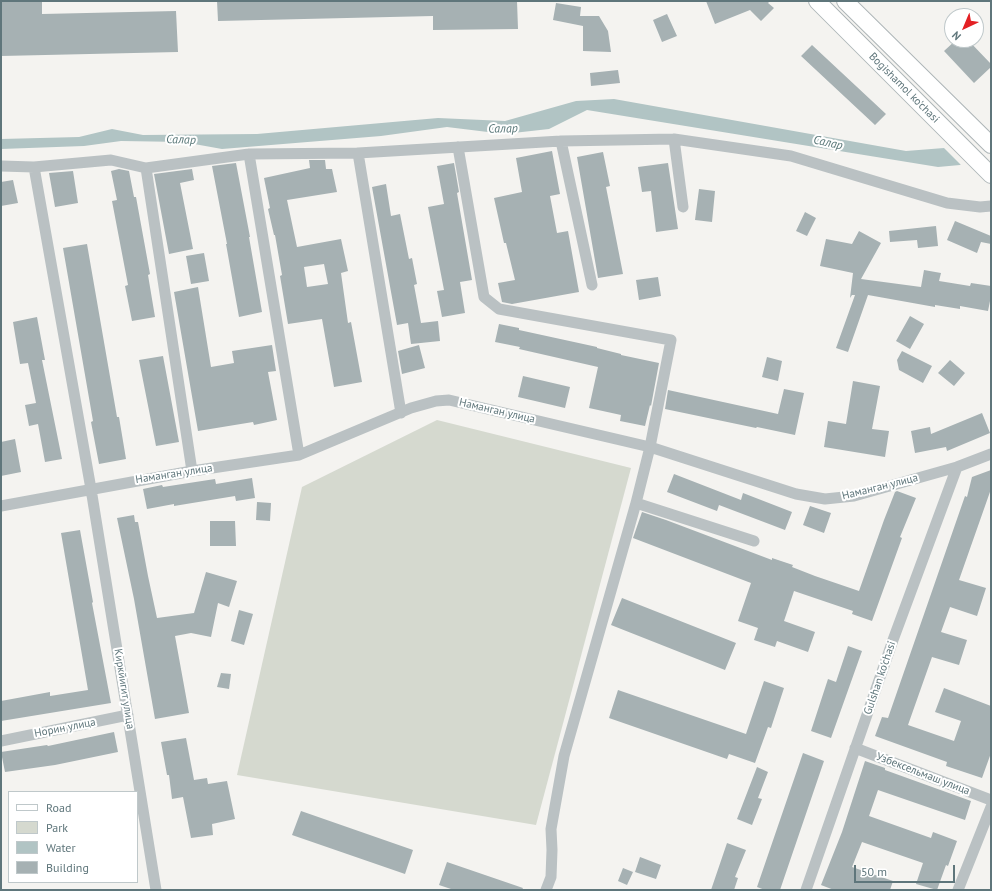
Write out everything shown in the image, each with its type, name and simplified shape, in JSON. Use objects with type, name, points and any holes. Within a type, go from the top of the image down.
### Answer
[{"type":"main road","name":"Bogishamol ko'chasi","points":[[817,1],[991,175]]},
{"type":"main road","name":"Bogishamol ko'chasi","points":[[845,1],[991,145]]},
{"type":"street","points":[[674,139],[683,208]]},
{"type":"street","points":[[1,166],[34,167],[111,160],[146,168],[249,154],[358,153],[561,141],[674,139],[791,156],[947,203],[980,207],[991,206]]},
{"type":"street","points":[[561,141],[592,285]]},
{"type":"street","points":[[458,147],[484,297],[499,309],[671,340],[650,447],[636,503],[564,756],[551,829],[551,876],[546,890]]},
{"type":"street","points":[[358,153],[401,413]]},
{"type":"street","points":[[249,154],[299,455]]},
{"type":"street","name":"Киркйигит улица","points":[[34,167],[91,488],[156,890]]},
{"type":"street","points":[[146,168],[192,471]]},
{"type":"street","name":"Наманган улица","points":[[1,506],[91,488],[299,455],[423,404],[449,400],[650,447],[796,494],[825,499],[854,496],[957,467],[991,454]]},
{"type":"street","name":"Gulshan ko'chasi","points":[[806,890],[893,640],[957,467]]},
{"type":"street","points":[[636,503],[754,541]]},
{"type":"street","name":"Норин улица","points":[[1,741],[128,715]]},
{"type":"street","name":"Узбексельмаш улица","points":[[856,748],[991,800]]},
{"type":"street","points":[[958,890],[991,807]]},
{"type":"green space","points":[[437,420],[631,468],[536,825],[237,775],[302,487]]},
{"type":"water","name":"Салар","points":[[614,99],[906,151],[944,148],[991,128],[991,150],[960,165],[938,167],[587,110],[549,129],[504,134],[447,127],[381,136],[222,149],[183,142],[121,141],[84,146],[1,149],[1,139],[79,137],[112,129],[143,135],[257,134],[438,118],[505,121],[576,101]]},
{"type":"pier","points":[[991,126],[991,152],[962,166],[942,146]]},
{"type":"building","points":[[1,1],[42,1],[42,14],[176,11],[178,52],[1,56]]},
{"type":"building","points":[[217,1],[517,1],[518,29],[433,30],[433,16],[218,21]]},
{"type":"building","points":[[706,1],[770,1],[768,3],[774,8],[761,21],[750,10],[715,24]]},
{"type":"building","points":[[556,3],[581,7],[580,16],[599,16],[608,31],[611,52],[583,51],[583,26],[553,20]]},
{"type":"building","points":[[667,14],[677,36],[662,42],[653,20]]},
{"type":"building","points":[[812,45],[886,114],[875,125],[801,56]]},
{"type":"building","points":[[947,48],[976,48],[991,64],[991,67],[974,83],[944,51]]},
{"type":"building","points":[[618,70],[620,83],[591,86],[590,73]]},
{"type":"building","points":[[552,151],[560,194],[550,196],[557,233],[568,231],[579,292],[512,304],[502,302],[498,283],[515,280],[506,243],[504,243],[494,198],[522,192],[516,158]]},
{"type":"building","points":[[603,152],[610,186],[606,187],[623,274],[598,278],[577,157]]},
{"type":"building","points":[[309,160],[325,160],[326,169],[332,169],[337,192],[287,200],[297,247],[341,239],[348,271],[341,273],[348,323],[351,322],[362,382],[334,387],[322,319],[288,324],[280,276],[282,275],[275,235],[268,209],[270,208],[264,178],[310,168]],"holes":[[[324,264],[328,284],[307,287],[304,267]]]},
{"type":"building","points":[[236,163],[262,312],[239,317],[212,166]]},
{"type":"building","points":[[454,163],[459,192],[457,193],[472,280],[460,282],[465,313],[442,317],[437,291],[444,290],[428,207],[444,204],[437,166]]},
{"type":"building","points":[[668,163],[678,229],[656,232],[651,191],[642,192],[638,167]]},
{"type":"building","points":[[119,169],[129,171],[134,197],[136,197],[150,274],[148,275],[155,317],[132,321],[125,286],[128,285],[112,201],[117,200],[111,171]]},
{"type":"building","points":[[192,169],[194,180],[180,183],[193,249],[169,254],[154,174]]},
{"type":"building","points":[[73,171],[78,203],[55,207],[49,173]]},
{"type":"building","points":[[13,180],[18,203],[1,206],[1,182]]},
{"type":"building","points":[[386,184],[391,216],[400,214],[409,259],[412,258],[417,284],[414,285],[421,323],[438,321],[440,341],[411,344],[408,323],[397,325],[372,187]]},
{"type":"building","points":[[699,189],[715,191],[712,222],[695,220]]},
{"type":"building","points":[[805,212],[816,218],[807,236],[796,231]]},
{"type":"building","points":[[955,221],[991,236],[991,244],[981,242],[977,253],[947,240]]},
{"type":"building","points":[[936,226],[938,246],[918,248],[917,240],[890,242],[889,231]]},
{"type":"building","points":[[859,231],[881,243],[861,279],[921,287],[924,270],[941,273],[939,281],[970,286],[971,283],[991,286],[988,311],[960,306],[960,309],[935,305],[935,307],[868,295],[848,352],[836,348],[855,295],[852,295],[850,298],[853,273],[820,266],[826,239],[852,244]]},
{"type":"building","points":[[87,244],[117,417],[119,417],[126,459],[99,464],[63,248]]},
{"type":"building","points":[[204,253],[209,281],[191,284],[186,256]]},
{"type":"building","points":[[658,277],[661,296],[639,300],[636,280]]},
{"type":"building","points":[[198,287],[211,367],[234,363],[232,351],[272,345],[276,371],[268,372],[277,420],[254,425],[253,422],[198,431],[174,292]]},
{"type":"building","points":[[910,316],[924,324],[910,349],[896,341]]},
{"type":"building","points":[[37,317],[45,360],[42,360],[62,459],[45,462],[38,424],[29,426],[25,405],[36,403],[28,363],[20,364],[13,322]]},
{"type":"building","points":[[499,324],[519,328],[519,330],[597,347],[621,355],[659,363],[651,406],[650,405],[645,426],[620,421],[621,415],[589,408],[598,367],[495,342]]},
{"type":"building","points":[[419,345],[425,368],[402,374],[398,351]]},
{"type":"building","points":[[902,351],[932,366],[923,383],[899,370],[897,360]]},
{"type":"building","points":[[163,356],[179,442],[156,446],[139,360]]},
{"type":"building","points":[[767,357],[782,361],[778,381],[762,377]]},
{"type":"building","points":[[950,360],[965,373],[954,386],[938,373]]},
{"type":"building","points":[[523,376],[570,387],[565,408],[518,397]]},
{"type":"building","points":[[853,381],[880,386],[872,429],[889,431],[885,457],[824,447],[828,421],[846,424]]},
{"type":"building","points":[[784,389],[804,393],[795,435],[665,409],[668,390],[778,414]]},
{"type":"building","points":[[982,413],[990,433],[947,451],[946,447],[915,453],[911,431],[930,427],[931,434]]},
{"type":"building","points":[[15,439],[21,472],[1,476],[1,442]]},
{"type":"building","points":[[991,470],[991,489],[959,580],[986,588],[977,616],[950,607],[941,632],[967,640],[959,665],[932,657],[908,725],[954,741],[961,721],[935,712],[944,688],[991,706],[991,753],[982,778],[946,766],[947,762],[875,736],[882,717],[888,718],[965,496],[967,497],[972,477]]},
{"type":"building","points":[[674,474],[741,500],[743,493],[792,512],[785,530],[719,505],[717,511],[667,492]]},
{"type":"building","points":[[252,478],[255,498],[236,501],[235,496],[147,509],[143,489],[162,485],[163,487],[215,479],[216,484]]},
{"type":"building","points":[[897,491],[916,498],[900,537],[902,538],[872,621],[852,614],[853,611],[794,591],[784,621],[815,632],[808,652],[777,641],[775,647],[754,640],[758,628],[738,621],[751,583],[633,538],[642,512],[772,560],[772,558],[793,565],[792,567],[859,591],[884,520],[895,492]]},
{"type":"building","points":[[257,502],[271,503],[270,521],[256,520]]},
{"type":"building","points":[[810,506],[831,513],[824,533],[803,525]]},
{"type":"building","points":[[134,515],[135,522],[138,522],[157,618],[194,613],[206,572],[237,581],[229,607],[218,603],[211,637],[191,633],[175,636],[189,713],[155,719],[134,599],[117,518]]},
{"type":"building","points":[[210,521],[235,521],[236,546],[210,546]]},
{"type":"building","points":[[80,530],[111,703],[1,721],[1,701],[50,692],[50,696],[88,690],[61,533]]},
{"type":"building","points":[[622,598],[736,643],[725,670],[611,625]]},
{"type":"building","points":[[239,610],[253,614],[244,645],[231,641]]},
{"type":"building","points":[[848,646],[862,651],[831,738],[811,731],[828,679],[836,682]]},
{"type":"building","points":[[221,673],[231,674],[229,689],[217,687]]},
{"type":"building","points":[[764,681],[784,688],[771,728],[768,727],[755,763],[729,754],[727,759],[609,718],[618,690],[746,734]]},
{"type":"building","points":[[114,732],[118,752],[55,765],[5,772],[1,752],[48,746]]},
{"type":"building","points":[[186,738],[194,780],[207,778],[208,784],[227,781],[235,819],[212,824],[213,835],[191,838],[183,797],[172,799],[169,775],[167,775],[161,742]]},
{"type":"building","points":[[803,753],[824,761],[780,890],[765,890],[757,887]]},
{"type":"building","points":[[865,761],[885,768],[885,770],[971,801],[965,820],[878,790],[869,816],[931,838],[933,832],[957,841],[937,890],[916,884],[923,863],[862,842],[852,867],[893,881],[890,890],[834,890],[821,885],[842,832]]},
{"type":"building","points":[[757,767],[768,772],[758,798],[762,799],[752,825],[737,819]]},
{"type":"building","points":[[301,811],[413,850],[405,874],[292,835]]},
{"type":"building","points":[[727,843],[746,850],[735,877],[738,878],[734,890],[711,890]]},
{"type":"building","points":[[640,857],[661,865],[656,879],[635,872]]},
{"type":"building","points":[[447,862],[523,888],[522,890],[454,890],[439,885]]},
{"type":"building","points":[[623,868],[633,872],[627,885],[618,881]]}]
